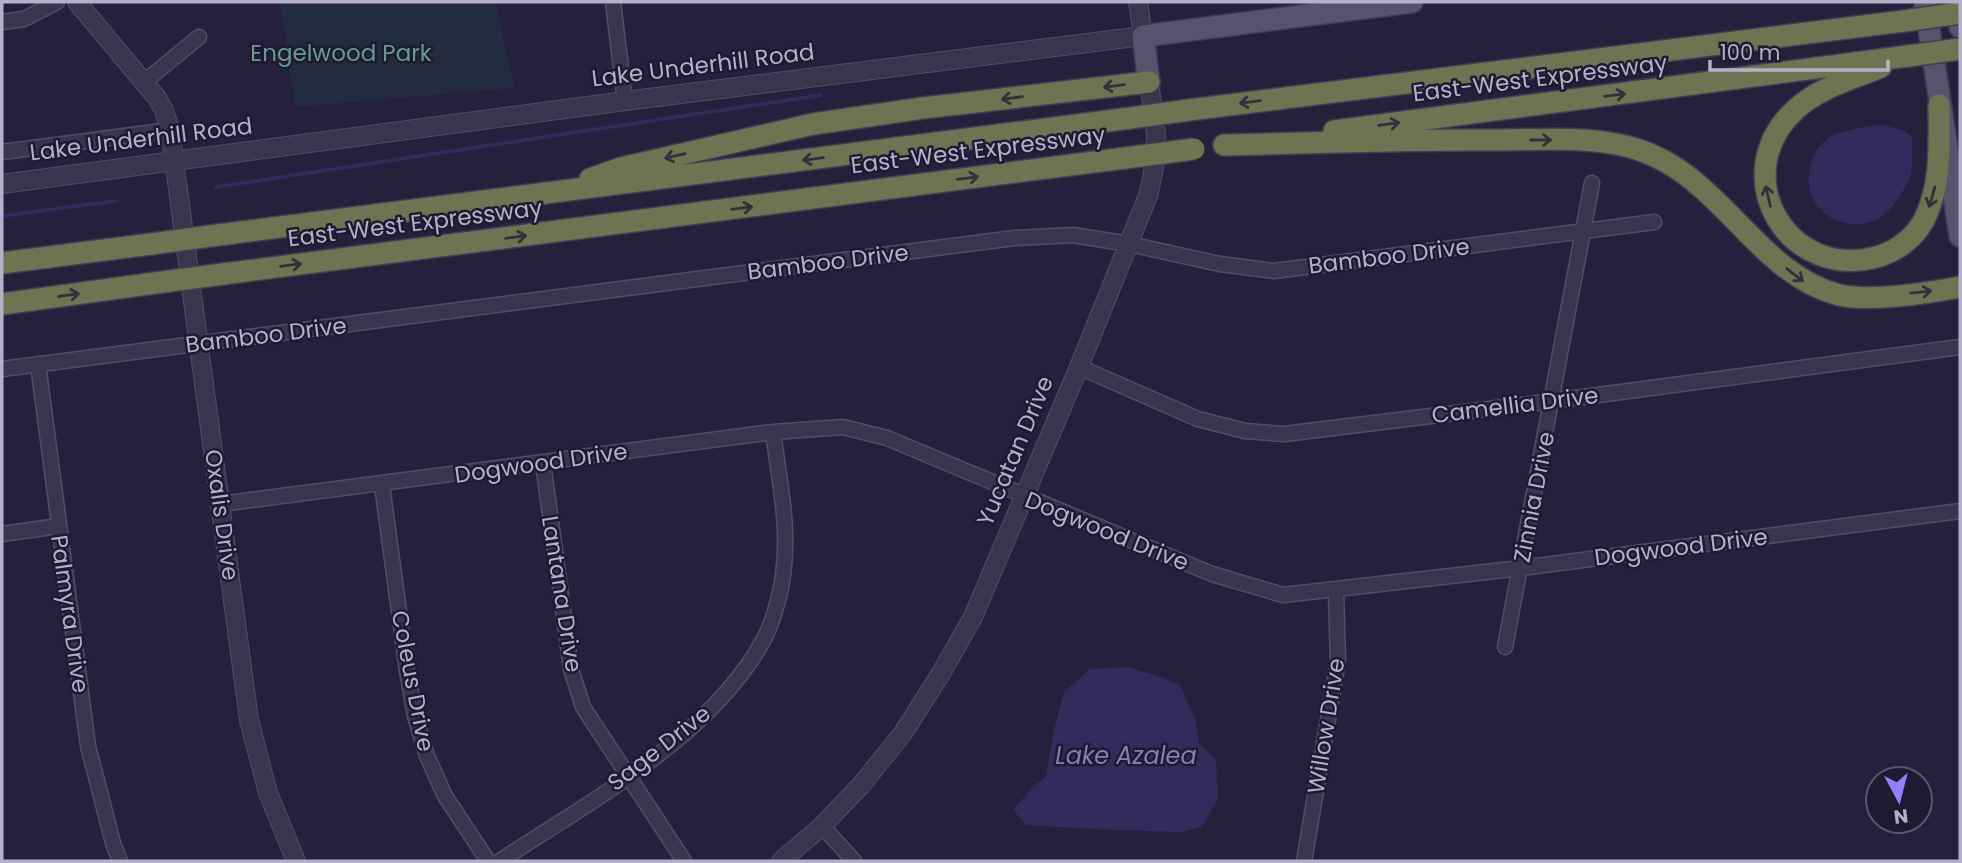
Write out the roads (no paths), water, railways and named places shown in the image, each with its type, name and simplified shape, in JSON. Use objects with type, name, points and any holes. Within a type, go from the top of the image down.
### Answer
[{"type":"highway","name":"East-West Expressway","points":[[2,263],[1960,13]]},
{"type":"highway","name":"East-West Expressway","points":[[2,304],[1960,49]]},
{"type":"highway","points":[[1908,56],[1820,92],[1797,108],[1779,127],[1768,149],[1764,172],[1768,200],[1780,225],[1796,242],[1818,256],[1844,261],[1866,260],[1889,253],[1909,239],[1923,222],[1934,196],[1939,161],[1939,105]]},
{"type":"highway","points":[[548,193],[621,168],[813,124],[923,108],[1149,82]]},
{"type":"highway","points":[[1224,145],[1473,139],[1583,140],[1622,145],[1656,157],[1701,185],[1770,255],[1804,282],[1840,295],[1858,297],[1960,287]]},
{"type":"main road","name":"Lake Underhill Road","points":[[1143,36],[1412,2]]},
{"type":"main road","points":[[1925,2],[1960,236]]},
{"type":"main road","points":[[1957,2],[1960,27]]},
{"type":"main road","name":"Yucatan Drive","points":[[1143,36],[1149,82]]},
{"type":"street","points":[[2,22],[24,19],[57,2]]},
{"type":"street","name":"Oxalis Drive","points":[[77,2],[164,110],[170,130],[249,720],[268,793],[296,861]]},
{"type":"street","points":[[613,2],[625,101]]},
{"type":"street","name":"Yucatan Drive","points":[[1138,2],[1143,36]]},
{"type":"street","name":"Lake Underhill Road","points":[[2,184],[625,101],[1143,36]]},
{"type":"street","points":[[143,83],[199,37]]},
{"type":"street","name":"Yucatan Drive","points":[[781,861],[822,826],[862,784],[903,733],[940,675],[972,617],[1025,497],[1149,193],[1156,162],[1156,134],[1149,82]]},
{"type":"street","name":"Lake Underhill Road","points":[[2,152],[170,130]]},
{"type":"street","name":"Zinnia Drive","points":[[1505,647],[1592,183]]},
{"type":"street","name":"Bamboo Drive","points":[[2,369],[1014,238],[1073,235],[1220,264],[1274,271],[1654,222]]},
{"type":"street","name":"Camellia Drive","points":[[1079,367],[1198,419],[1245,431],[1284,434],[1960,347]]},
{"type":"street","name":"Palmyra Drive","points":[[38,364],[88,746],[120,861]]},
{"type":"street","name":"Dogwood Drive","points":[[220,505],[772,432],[843,427],[887,438],[1212,575],[1283,595],[1336,591],[1960,511]]},
{"type":"street","name":"Sage Drive","points":[[500,861],[628,776],[692,728],[736,682],[766,635],[783,575],[785,524],[772,432]]},
{"type":"street","name":"Lantana Drive","points":[[543,463],[571,669],[583,707],[684,861]]},
{"type":"street","name":"Coleus Drive","points":[[382,485],[407,671],[426,756],[445,796],[488,861]]},
{"type":"street","points":[[2,534],[58,526]]},
{"type":"street","name":"Willow Drive","points":[[1304,861],[1338,661],[1336,591]]},
{"type":"street","points":[[822,826],[854,861]]},
{"type":"water","points":[[1882,125],[1903,130],[1912,136],[1911,173],[1905,188],[1884,215],[1869,222],[1853,224],[1837,220],[1823,212],[1813,199],[1809,183],[1811,163],[1818,148],[1836,134]]},
{"type":"water","name":"Lake Azalea","points":[[1127,667],[1180,685],[1196,722],[1199,743],[1216,760],[1218,799],[1202,827],[1181,832],[1026,825],[1013,810],[1046,776],[1064,692],[1090,669]]},
{"type":"waterway","points":[[216,187],[821,95]]},
{"type":"waterway","points":[[2,216],[116,201]]},
{"type":"park label","name":"Engelwood Park","points":[[341,53]]}]
